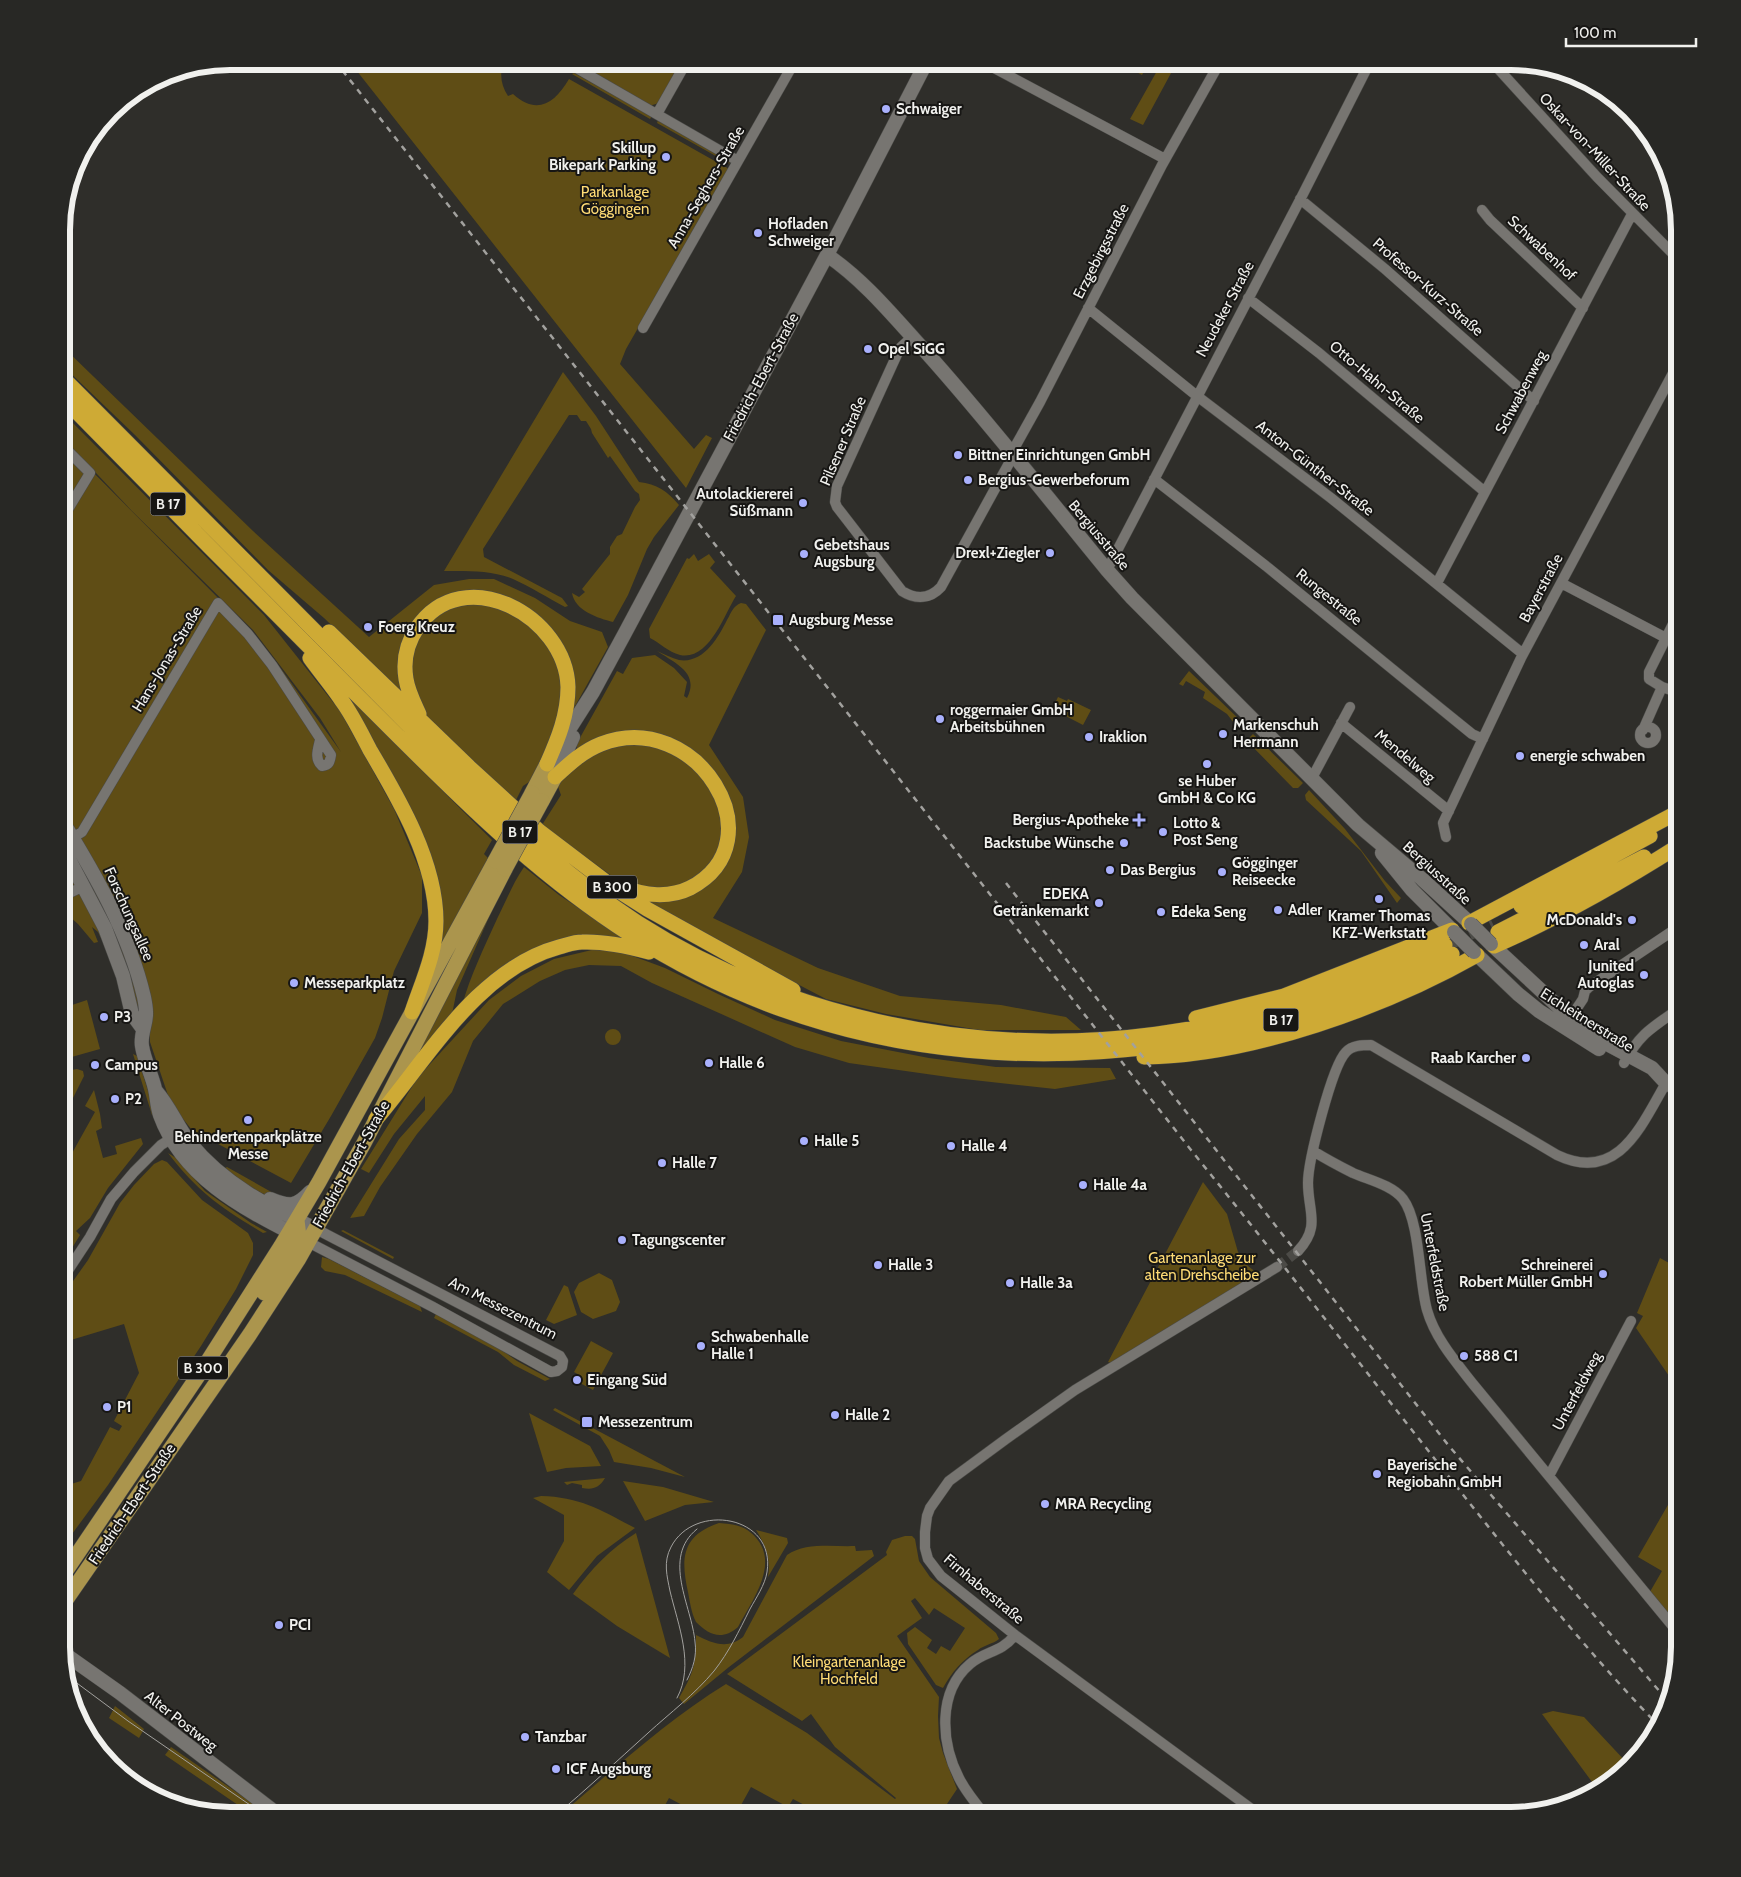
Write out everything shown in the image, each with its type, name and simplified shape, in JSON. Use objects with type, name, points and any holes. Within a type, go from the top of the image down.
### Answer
[{"type":"highway","name":"B 17","points":[[70,385],[505,820],[571,875],[638,923],[716,966],[758,985],[830,1009],[890,1025],[934,1033],[1099,1046]]},
{"type":"highway","name":"B 17","points":[[70,405],[454,792],[525,856],[595,910],[668,957],[707,977],[780,1008],[831,1025],[874,1036],[930,1046],[986,1052],[1044,1055],[1099,1046],[1191,1041],[1281,1020],[1368,992],[1449,949]]},
{"type":"highway","points":[[264,580],[320,623],[423,722]]},
{"type":"highway","name":"B 300","points":[[551,771],[564,722],[568,698],[564,666],[550,636],[533,620],[516,608],[493,600],[479,598],[458,599],[434,610],[413,634],[404,665],[408,689],[423,722],[539,831],[614,888],[648,909],[830,1009]]},
{"type":"highway","points":[[274,612],[343,702],[393,788],[415,835],[429,875],[434,894],[436,925],[434,948],[412,1012]]},
{"type":"highway","points":[[551,771],[603,743],[618,740],[646,739],[664,743],[680,750],[697,762],[712,780],[725,804],[728,828],[725,848],[719,861],[707,876],[692,886],[675,894],[641,893],[613,882],[591,870]]},
{"type":"highway","points":[[1470,923],[1671,816]]},
{"type":"highway","points":[[1494,936],[1630,848],[1671,824]]},
{"type":"highway","points":[[1494,936],[1671,841]]},
{"type":"highway","points":[[1494,936],[1526,932],[1574,908],[1671,852]]},
{"type":"highway","points":[[1099,1046],[1284,996],[1453,931]]},
{"type":"highway","name":"B 300","points":[[376,1119],[454,1023],[499,976],[541,952],[580,942],[610,943],[668,957]]},
{"type":"highway","points":[[1099,1046],[1146,1057],[1233,1047],[1326,1022],[1414,986],[1476,953]]},
{"type":"main road","name":"Friedrich-Ebert-Straße","points":[[70,1594],[207,1394],[235,1338],[298,1233],[319,1182],[412,1012],[500,865],[551,771]]},
{"type":"main road","name":"Friedrich-Ebert-Straße","points":[[70,1565],[204,1367],[298,1233],[316,1229],[364,1143],[500,865]]},
{"type":"street","points":[[580,70],[738,161]]},
{"type":"street","points":[[657,114],[682,70]]},
{"type":"street","name":"Anna-Seghers-Straße","points":[[643,328],[738,161],[786,70]]},
{"type":"street","name":"Friedrich-Ebert-Straße","points":[[551,771],[827,255],[922,70]]},
{"type":"street","points":[[996,70],[1165,159]]},
{"type":"street","name":"Erzgebirgsstraße","points":[[1013,456],[1016,445],[1165,159],[1215,70]]},
{"type":"street","name":"Neudeker Straße","points":[[1107,570],[1366,70]]},
{"type":"street","name":"Oskar-von-Miller-Straße","points":[[1499,70],[1632,214],[1671,252]]},
{"type":"street","name":"Professor-Kurz-Straße","points":[[1300,199],[1385,269],[1534,401]]},
{"type":"street","name":"Schwabenhof","points":[[1482,210],[1490,220],[1583,308]]},
{"type":"street","name":"Schwabenweg","points":[[1437,583],[1632,214]]},
{"type":"street","name":"Bergiusstraße","points":[[827,255],[870,291],[912,337],[972,406],[1107,570],[1177,644],[1358,825],[1412,890],[1476,953]]},
{"type":"street","name":"Otto-Hahn-Straße","points":[[1248,298],[1326,359],[1485,492]]},
{"type":"street","name":"Anton-Günther-Straße","points":[[1088,308],[1197,396],[1331,498],[1523,654]]},
{"type":"street","name":"Pilsener Straße","points":[[912,337],[900,348],[835,492],[837,507],[902,591],[909,595],[922,597],[935,594],[941,587],[1013,456]]},
{"type":"street","name":"Bayerstraße","points":[[1446,837],[1443,823],[1523,654],[1671,377]]},
{"type":"street","points":[[70,452],[90,472],[70,506]]},
{"type":"street","name":"Rungestraße","points":[[1154,479],[1273,571],[1472,734],[1483,739]]},
{"type":"street","points":[[1561,583],[1666,638]]},
{"type":"street","name":"Hans-Jonas-Straße","points":[[70,839],[82,832],[218,603],[260,649],[320,740]]},
{"type":"street","points":[[1671,628],[1649,672],[1649,679],[1671,690]]},
{"type":"street","points":[[1651,714],[1654,740],[1646,744],[1641,739],[1643,730],[1662,687]]},
{"type":"street","points":[[1312,778],[1350,707]]},
{"type":"street","name":"Mendelweg","points":[[1341,723],[1449,811]]},
{"type":"street","points":[[1643,730],[1649,727],[1654,730]]},
{"type":"street","name":"Bergiusstraße","points":[[1358,825],[1422,879],[1470,923],[1494,936]]},
{"type":"street","name":"Forschungsallee","points":[[70,849],[102,891],[117,922],[136,971],[147,1013],[142,1045],[156,1091],[161,1117],[177,1135],[190,1143],[228,1179],[298,1233]]},
{"type":"street","name":"Forschungsallee","points":[[70,854],[105,928],[123,976],[132,1014],[143,1029]]},
{"type":"street","points":[[70,893],[84,886]]},
{"type":"street","points":[[1453,931],[1470,923]]},
{"type":"street","points":[[1570,1017],[1589,987],[1671,932]]},
{"type":"street","points":[[1476,953],[1494,936]]},
{"type":"street","name":"Eichleitnerstraße","points":[[1494,936],[1570,1017],[1626,1059]]},
{"type":"street","name":"Eichleitnerstraße","points":[[1476,953],[1518,994],[1562,1027],[1626,1059],[1652,1068],[1671,1086]]},
{"type":"street","points":[[1626,1059],[1644,1034],[1671,1014]]},
{"type":"street","points":[[1298,1251],[1310,1237],[1312,1227],[1308,1182],[1316,1136],[1338,1065],[1346,1052],[1357,1046],[1371,1045],[1557,1155],[1579,1162],[1604,1160],[1619,1153],[1634,1138],[1665,1082]]},
{"type":"street","points":[[70,1268],[90,1238],[111,1199],[161,1145],[177,1135]]},
{"type":"street","name":"Forschungsallee","points":[[177,1135],[188,1162],[212,1186],[242,1207],[298,1233]]},
{"type":"street","name":"Unterfeldstraße","points":[[1313,1151],[1388,1188],[1403,1200],[1410,1213],[1425,1302],[1433,1327],[1442,1343],[1468,1378],[1671,1624]]},
{"type":"street","points":[[228,1179],[283,1205],[291,1205],[303,1199],[319,1182]]},
{"type":"street","name":"Am Messezentrum","points":[[316,1229],[560,1356],[563,1361],[562,1367],[557,1371],[550,1372],[298,1233],[316,1229]]},
{"type":"street","name":"Firnhaberstraße","points":[[1249,1807],[1015,1635],[941,1576],[928,1559],[925,1548],[927,1516],[949,1481],[1075,1390],[1277,1267]]},
{"type":"street","name":"Unterfeldweg","points":[[1549,1476],[1631,1321]]},
{"type":"street","points":[[979,1807],[958,1776],[946,1736],[946,1708],[955,1682],[969,1665],[984,1655],[1000,1649],[1015,1635]]},
{"type":"street","name":"Alter Postweg","points":[[70,1658],[120,1693],[268,1807]]},
{"type":"green space","name":"Parkanlage Göggingen","points":[[356,70],[502,70],[504,88],[508,96],[513,94],[522,101],[538,105],[545,104],[558,95],[569,79],[729,169],[626,349],[620,364],[694,449],[706,435],[712,438],[686,488]]},
{"type":"green space","points":[[588,70],[677,70],[659,103],[649,106]]},
{"type":"green space","points":[[1133,70],[1144,70],[1142,75]]},
{"type":"green space","points":[[1158,70],[1173,70],[1143,125],[1130,119]]},
{"type":"green space","points":[[574,73],[652,116],[650,119],[572,74]]},
{"type":"green space","points":[[658,120],[728,160],[730,164],[657,123]]},
{"type":"green space","points":[[70,354],[253,531],[369,637],[434,585],[469,579],[494,579],[535,598],[570,621],[602,632],[608,647],[535,778],[523,786],[515,802],[324,618],[268,570],[135,435],[70,373]]},
{"type":"green space","points":[[563,372],[596,416],[639,482],[651,484],[661,489],[679,505],[647,549],[628,595],[613,622],[594,616],[582,609],[572,593],[579,597],[585,592],[582,589],[610,554],[610,547],[617,536],[622,534],[640,500],[639,494],[610,456],[608,458],[586,421],[581,421],[577,415],[569,415],[483,549],[484,557],[562,598],[568,606],[565,607],[526,585],[505,576],[479,572],[444,571]]},
{"type":"green space","points":[[70,420],[264,615],[340,711],[394,809],[422,876],[422,913],[394,971],[375,1038],[291,1183],[192,1130],[171,1104],[150,1042],[150,1009],[136,1008],[98,932],[92,927],[98,942],[94,943],[70,917],[70,449],[251,631],[274,659],[341,752],[320,718],[253,630],[132,511],[70,445]]},
{"type":"green space","points":[[694,554],[698,561],[709,554],[715,562],[710,568],[736,596],[721,625],[707,644],[699,651],[690,655],[680,655],[650,638],[649,629],[687,558],[689,559]]},
{"type":"green space","points":[[741,603],[746,604],[766,630],[709,745],[743,797],[749,837],[742,872],[713,918],[818,968],[900,996],[1001,1005],[1066,1017],[1081,1030],[979,1030],[886,1014],[826,999],[740,954],[639,896],[542,825],[561,795],[557,784],[581,760],[576,745],[617,671],[623,674],[632,658],[655,655],[674,668],[687,682],[684,696],[687,698],[690,689],[688,675],[678,665],[657,651],[679,660],[688,660],[702,654],[714,642],[732,610]]},
{"type":"green space","points":[[1189,671],[1242,722],[1237,727],[1227,714],[1203,698],[1205,692],[1186,681],[1183,686],[1179,684]]},
{"type":"green space","points":[[340,689],[492,840],[484,854],[491,861],[437,955],[427,853]]},
{"type":"green space","points":[[1058,697],[1067,701],[1068,699],[1091,710],[1083,725],[1052,709]]},
{"type":"green space","points":[[1253,734],[1303,783],[1298,788],[1293,788],[1248,742]]},
{"type":"green space","points":[[1309,790],[1345,829],[1385,881],[1401,898],[1397,903],[1361,851],[1306,800],[1305,795]]},
{"type":"green space","points":[[524,867],[559,895],[630,942],[582,937],[462,1006],[482,951],[516,879]]},
{"type":"green space","points":[[501,890],[457,990],[452,1014],[407,1073]]},
{"type":"green space","points":[[596,949],[622,952],[665,968],[775,1020],[841,1041],[929,1058],[996,1067],[1110,1068],[1116,1079],[1055,1089],[955,1078],[849,1063],[795,1047],[652,983],[621,966],[589,965],[565,970],[540,981],[503,1004],[473,1041],[452,1092],[417,1134],[380,1187],[364,1216],[350,1218],[399,1139],[425,1110],[425,1096],[394,1134],[369,1173],[361,1169],[418,1077],[489,1000],[521,976],[554,959]]},
{"type":"green space","points":[[87,1000],[100,1049],[70,1057],[70,1006]]},
{"type":"green space","points":[[613,1029],[621,1037],[613,1045],[605,1037]]},
{"type":"green space","points":[[133,1054],[137,1056],[156,1116],[152,1115]]},
{"type":"green space","points":[[77,1069],[83,1071],[84,1076],[72,1100],[70,1099],[70,1070]]},
{"type":"green space","points":[[94,1090],[102,1128],[96,1131],[103,1158],[117,1154],[115,1146],[141,1138],[143,1144],[108,1188],[90,1218],[76,1231],[80,1235],[70,1251],[70,1157],[95,1112],[85,1106]]},
{"type":"green space","points":[[168,1153],[176,1158],[205,1191],[267,1232],[263,1233],[211,1198],[200,1189]]},
{"type":"green space","points":[[162,1160],[167,1162],[202,1200],[248,1233],[253,1243],[253,1255],[236,1289],[201,1346],[108,1485],[70,1537],[70,1484],[81,1481],[110,1427],[119,1431],[122,1426],[114,1421],[139,1373],[124,1324],[70,1340],[70,1285],[88,1260],[120,1203],[154,1164]]},
{"type":"green space","points":[[227,1167],[282,1198],[260,1192],[225,1168]]},
{"type":"green space","name":"Gartenanlage zur alten Drehscheibe","points":[[1203,1182],[1227,1214],[1238,1252],[1248,1266],[1261,1276],[1111,1363],[1108,1362]]},
{"type":"green space","points":[[343,1230],[394,1257],[393,1259],[341,1231]]},
{"type":"green space","points":[[322,1257],[420,1306],[422,1312],[345,1275],[325,1271],[321,1267]]},
{"type":"green space","points":[[1660,1258],[1671,1264],[1671,1379],[1636,1328],[1643,1316],[1637,1313]]},
{"type":"green space","points":[[599,1273],[612,1280],[620,1302],[616,1311],[593,1319],[581,1312],[574,1292],[579,1283]]},
{"type":"green space","points":[[564,1285],[568,1287],[577,1315],[554,1324],[546,1320]]},
{"type":"green space","points":[[436,1314],[550,1379],[545,1381],[514,1365],[498,1352],[434,1318]]},
{"type":"green space","points":[[591,1341],[613,1353],[593,1390],[580,1383],[581,1376],[574,1372]]},
{"type":"green space","points":[[555,1408],[685,1477],[651,1468],[614,1462],[600,1436],[553,1410]]},
{"type":"green space","points":[[529,1413],[590,1446],[601,1466],[566,1468],[547,1472]]},
{"type":"green space","points":[[605,1478],[598,1486],[589,1489],[572,1483],[567,1485],[564,1482]]},
{"type":"green space","points":[[623,1481],[663,1487],[714,1502],[685,1505],[645,1521]]},
{"type":"green space","points":[[541,1496],[579,1502],[601,1510],[635,1528],[597,1556],[569,1590],[547,1572],[564,1541],[564,1515],[533,1498]]},
{"type":"green space","points":[[1671,1500],[1671,1625],[1647,1597],[1662,1571],[1638,1557]]},
{"type":"green space","points":[[719,1523],[735,1525],[749,1531],[757,1539],[763,1550],[765,1561],[761,1584],[738,1627],[727,1634],[716,1635],[696,1622],[691,1607],[684,1568],[687,1549],[691,1541],[707,1528]]},
{"type":"green space","points":[[756,1530],[787,1538],[788,1543],[768,1577],[769,1564],[767,1553]]},
{"type":"green space","points":[[636,1533],[670,1658],[617,1626],[573,1594],[602,1560]]},
{"type":"green space","name":"Kleingartenanlage Hochfeld","points":[[912,1536],[915,1539],[919,1561],[930,1577],[996,1633],[999,1639],[980,1648],[962,1662],[943,1688],[936,1685],[908,1644],[907,1633],[915,1627],[932,1640],[927,1648],[936,1654],[941,1646],[950,1651],[965,1628],[934,1608],[929,1615],[915,1598],[911,1601],[922,1618],[897,1636],[939,1697],[939,1738],[957,1789],[945,1807],[808,1807],[793,1799],[788,1807],[751,1787],[740,1807],[686,1807],[669,1798],[664,1807],[570,1807],[661,1730],[726,1684],[807,1733],[895,1799],[835,1747],[811,1714],[802,1721],[727,1674],[887,1555],[886,1552],[892,1540]]},
{"type":"green space","points":[[820,1546],[855,1546],[856,1551],[872,1550],[874,1556],[729,1667],[684,1704],[679,1698],[693,1668],[696,1635],[720,1644],[731,1643],[743,1637],[787,1555],[794,1551]]},
{"type":"green space","points":[[115,1706],[144,1729],[139,1738],[109,1718]]},
{"type":"green space","points":[[1553,1711],[1584,1717],[1624,1759],[1608,1774],[1593,1784],[1542,1714]]},
{"type":"green space","points":[[171,1747],[258,1807],[241,1807],[165,1755]]},
{"type":"tunnel","points":[[1448,943],[1492,922]]},
{"type":"tunnel","points":[[1277,1267],[1298,1251]]},
{"type":"tram line","points":[[565,1807],[691,1695],[714,1671],[729,1649],[760,1591],[767,1572],[766,1553],[759,1538],[747,1527],[731,1521],[714,1520],[697,1524],[682,1533],[671,1547],[667,1558],[666,1564],[670,1591],[685,1659],[685,1672],[677,1698]]},
{"type":"tram line","points":[[687,1680],[694,1662],[695,1647],[693,1628],[681,1583],[680,1568],[681,1554],[686,1541],[697,1529]]},
{"type":"tram line","points":[[74,1681],[128,1721],[253,1807]]},
{"type":"railway","points":[[342,70],[1491,1530],[1584,1644],[1653,1720]]},
{"type":"railway","points":[[1006,883],[1449,1446],[1664,1696]]},
{"type":"place","name":"Schwaiger","points":[[886,109]]},
{"type":"place","name":"Skillup Bikepark Parking","points":[[666,157]]},
{"type":"place","name":"Hofladen Schweiger","points":[[758,233]]},
{"type":"place","name":"Opel SiGG","points":[[868,349]]},
{"type":"place","name":"Bittner Einrichtungen GmbH","points":[[958,455]]},
{"type":"place","name":"Bergius-Gewerbeforum","points":[[968,480]]},
{"type":"place","name":"Autolackiererei Süßmann","points":[[803,503]]},
{"type":"place","name":"Drexl+Ziegler","points":[[1050,553]]},
{"type":"place","name":"Gebetshaus Augsburg","points":[[804,554]]},
{"type":"place","name":"Augsburg Messe","points":[[778,620]]},
{"type":"place","name":"Foerg Kreuz","points":[[368,627]]},
{"type":"place","name":"roggermaier GmbH Arbeitsbühnen","points":[[940,719]]},
{"type":"place","name":"Markenschuh Herrmann","points":[[1223,734]]},
{"type":"place","name":"Iraklion","points":[[1089,737]]},
{"type":"place","name":"energie schwaben","points":[[1520,756]]},
{"type":"place","name":"se Huber GmbH & Co KG","points":[[1207,764]]},
{"type":"place","name":"Bergius-Apotheke","points":[[1139,820]]},
{"type":"place","name":"Lotto & Post Seng","points":[[1163,832]]},
{"type":"place","name":"Backstube Wünsche","points":[[1124,843]]},
{"type":"place","name":"Das Bergius","points":[[1110,870]]},
{"type":"place","name":"Gögginger Reiseecke","points":[[1222,872]]},
{"type":"place","name":"Kramer Thomas KFZ-Werkstatt","points":[[1379,899]]},
{"type":"place","name":"EDEKA Getränkemarkt","points":[[1099,903]]},
{"type":"place","name":"Adler","points":[[1278,910]]},
{"type":"place","name":"Edeka Seng","points":[[1161,912]]},
{"type":"place","name":"McDonald's","points":[[1632,920]]},
{"type":"place","name":"Aral","points":[[1584,945]]},
{"type":"place","name":"Junited Autoglas","points":[[1644,975]]},
{"type":"place","name":"Messeparkplatz","points":[[294,983]]},
{"type":"place","name":"P3","points":[[104,1017]]},
{"type":"place","name":"Raab Karcher","points":[[1526,1058]]},
{"type":"place","name":"Halle 6","points":[[709,1063]]},
{"type":"place","name":"Campus","points":[[95,1065]]},
{"type":"place","name":"P2","points":[[115,1099]]},
{"type":"place","name":"Behindertenparkplätze Messe","points":[[248,1120]]},
{"type":"place","name":"Halle 5","points":[[804,1141]]},
{"type":"place","name":"Halle 4","points":[[951,1146]]},
{"type":"place","name":"Halle 7","points":[[662,1163]]},
{"type":"place","name":"Halle 4a","points":[[1083,1185]]},
{"type":"place","name":"Tagungscenter","points":[[622,1240]]},
{"type":"place","name":"Halle 3","points":[[878,1265]]},
{"type":"place","name":"Schreinerei Robert Müller GmbH","points":[[1603,1274]]},
{"type":"place","name":"Halle 3a","points":[[1010,1283]]},
{"type":"place","name":"Schwabenhalle Halle 1","points":[[701,1346]]},
{"type":"place","name":"588 C1","points":[[1464,1356]]},
{"type":"place","name":"Eingang Süd","points":[[577,1380]]},
{"type":"place","name":"P1","points":[[107,1407]]},
{"type":"place","name":"Halle 2","points":[[835,1415]]},
{"type":"place","name":"Messezentrum","points":[[587,1422]]},
{"type":"place","name":"Bayerische Regiobahn GmbH","points":[[1377,1474]]},
{"type":"place","name":"MRA Recycling","points":[[1045,1504]]},
{"type":"place","name":"PCI","points":[[279,1625]]},
{"type":"place","name":"Tanzbar","points":[[525,1737]]},
{"type":"place","name":"ICF Augsburg","points":[[556,1769]]}]
